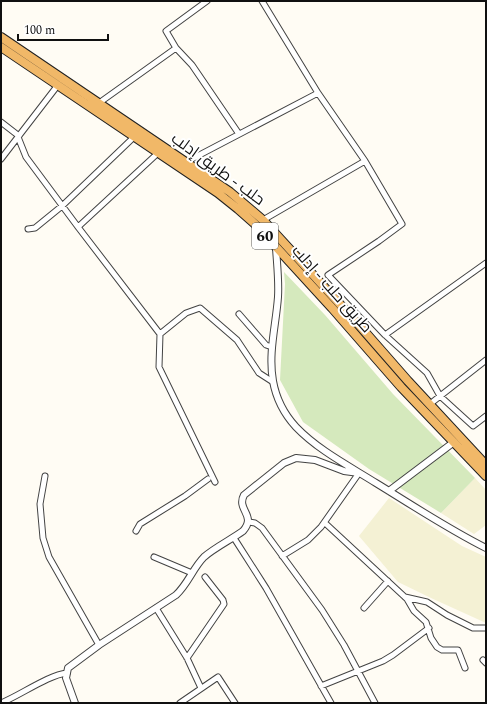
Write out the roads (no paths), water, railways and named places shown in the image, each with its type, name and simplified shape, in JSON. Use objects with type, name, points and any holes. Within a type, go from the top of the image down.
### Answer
[{"type":"highway","name":"حلب - طريق إدلب","points":[[1,37],[230,192],[263,220],[486,465]]},
{"type":"highway","name":"طريق حلب - إدلب","points":[[1,47],[238,208],[332,308],[401,387],[486,476]]},
{"type":"street","points":[[207,1],[166,30],[176,48],[192,65],[239,134]]},
{"type":"street","points":[[262,1],[318,93],[365,161],[402,224],[328,276],[385,335],[427,373],[440,396],[473,426],[486,416]]},
{"type":"street","points":[[99,103],[176,48]]},
{"type":"street","points":[[1,160],[58,85]]},
{"type":"street","points":[[186,162],[318,93]]},
{"type":"street","points":[[1,122],[18,137],[26,157],[160,334],[159,367],[215,482]]},
{"type":"street","points":[[28,229],[35,228],[62,206],[134,136]]},
{"type":"street","points":[[78,227],[158,153]]},
{"type":"street","points":[[263,220],[365,161]]},
{"type":"street","points":[[276,248],[278,295],[271,362],[275,390],[284,410],[297,428],[328,453],[446,526],[486,548]]},
{"type":"street","points":[[385,335],[486,263]]},
{"type":"street","points":[[160,334],[186,313],[200,308],[237,340],[259,373],[273,382]]},
{"type":"street","points":[[239,314],[266,345],[272,347]]},
{"type":"street","points":[[430,404],[486,360]]},
{"type":"street","points":[[389,491],[454,442]]},
{"type":"street","points":[[75,703],[66,678],[68,668],[176,595],[183,589],[196,567],[206,556],[243,531],[248,526],[249,522],[249,518],[243,505],[244,495],[284,463],[296,458],[310,459],[344,471],[359,473]]},
{"type":"street","points":[[282,556],[308,540],[325,523],[359,473]]},
{"type":"street","points":[[46,476],[40,504],[43,538],[49,557],[99,646]]},
{"type":"street","points":[[136,531],[140,524],[185,496],[208,479]]},
{"type":"street","points":[[249,522],[255,523],[262,528],[322,610],[344,645],[375,703]]},
{"type":"street","points":[[325,523],[405,597],[414,611],[426,622],[431,638],[437,647],[442,650],[458,650],[465,668]]},
{"type":"street","points":[[234,538],[266,588],[331,703]]},
{"type":"street","points":[[154,557],[192,573]]},
{"type":"street","points":[[186,658],[224,604],[223,600],[205,577]]},
{"type":"street","points":[[364,608],[388,581]]},
{"type":"street","points":[[405,597],[427,602],[447,615],[473,628],[486,628]]},
{"type":"street","points":[[156,608],[202,688]]},
{"type":"street","points":[[321,686],[393,655],[429,628]]},
{"type":"street","points":[[1,703],[14,698],[58,674],[67,673]]},
{"type":"street","points":[[180,703],[218,677],[235,703]]}]
